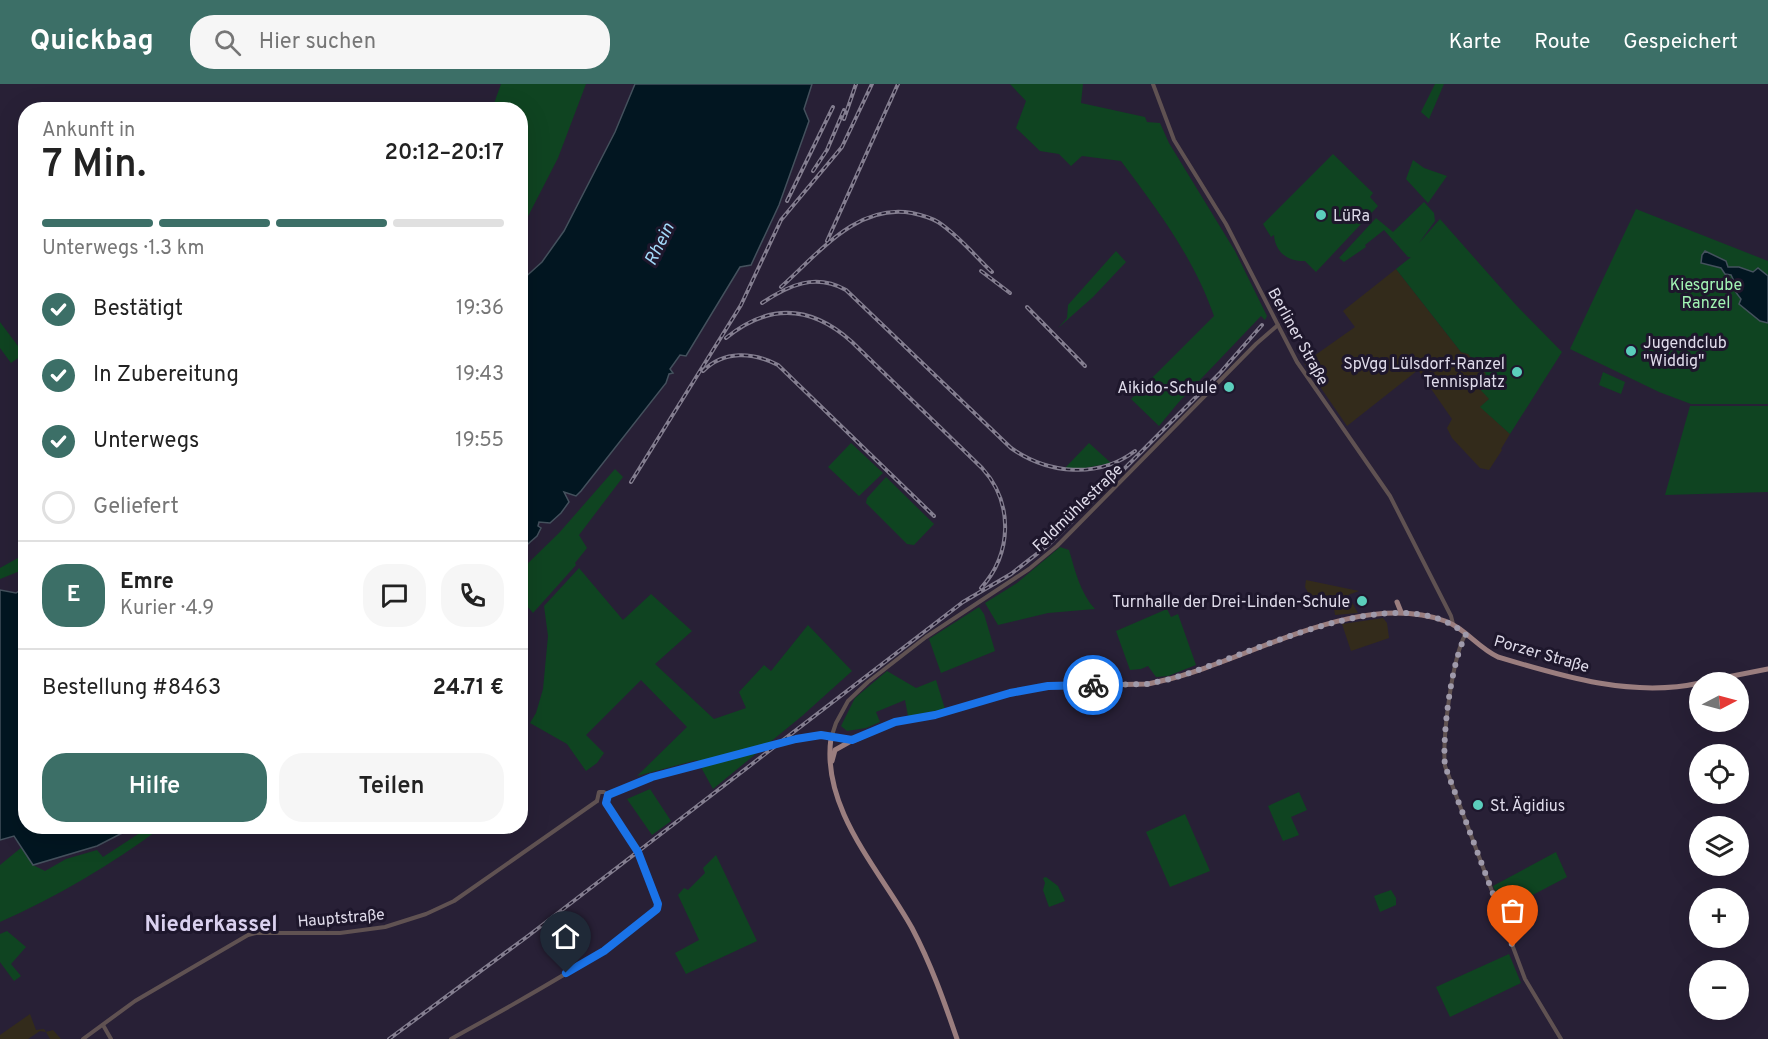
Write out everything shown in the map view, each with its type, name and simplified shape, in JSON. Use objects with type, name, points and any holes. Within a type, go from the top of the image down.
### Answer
[{"type":"main road","points":[[1397,602],[1398,609],[1402,613]]},
{"type":"main road","name":"Porzer Straße","points":[[831,738],[852,740],[895,722],[935,715],[1034,688],[1063,684],[1148,684],[1170,679],[1340,621],[1402,613],[1434,618],[1453,625],[1484,650],[1498,657],[1595,683],[1660,687],[1689,684]]},
{"type":"main road","name":"Porzer Straße","points":[[1749,673],[1768,669]]},
{"type":"main road","points":[[831,738],[831,769],[840,804],[920,945],[937,981],[957,1039]]},
{"type":"main road","points":[[831,769],[835,750],[852,740]]},
{"type":"street","name":"Berliner Straße","points":[[1153,84],[1174,140],[1226,224],[1308,381],[1390,496],[1451,616],[1453,625]]},
{"type":"street","name":"Feldmühlestraße","points":[[831,738],[838,717],[851,698],[926,637],[1029,569],[1057,546],[1256,344],[1278,325]]},
{"type":"street","points":[[1466,635],[1457,664],[1450,702],[1445,739],[1445,766],[1525,979],[1561,1039]]},
{"type":"street","points":[[608,795],[652,777],[787,741],[815,735],[831,738]]},
{"type":"street","points":[[606,803],[597,801],[599,792],[608,795]]},
{"type":"street","points":[[451,1039],[604,951],[654,914],[658,904],[638,852],[606,803],[608,795]]},
{"type":"street","name":"Hauptstraße","points":[[83,1039],[135,1001],[230,948],[243,938],[256,933],[323,935],[385,927],[434,911],[454,901],[597,801]]},
{"type":"street","points":[[103,1025],[111,1039]]},
{"type":"shaded area","points":[[1396,269],[1461,352],[1468,354],[1487,374],[1489,399],[1481,407],[1510,434],[1489,470],[1480,468],[1452,438],[1447,428],[1452,419],[1418,370],[1347,426],[1304,363],[1355,327],[1343,311]]},
{"type":"shaded area","points":[[1306,580],[1359,591],[1348,595],[1358,613],[1335,615],[1333,602],[1314,604],[1305,587]]},
{"type":"shaded area","points":[[1383,618],[1387,623],[1389,638],[1351,651],[1342,624]]},
{"type":"shaded area","points":[[30,1014],[36,1030],[44,1029],[46,1032],[40,1031],[28,1039],[0,1039],[0,1035]]},
{"type":"shaded area","points":[[53,1030],[61,1039],[50,1039],[46,1032]]},
{"type":"green space","points":[[501,84],[586,84],[558,158],[528,216],[528,102],[495,102]]},
{"type":"green space","points":[[1010,84],[1083,84],[1081,103],[1145,117],[1147,122],[1160,123],[1169,143],[1235,251],[1267,316],[1265,320],[1261,316],[1159,426],[1131,399],[1214,316],[1206,295],[1174,235],[1121,161],[1082,156],[1071,166],[1059,154],[1040,151],[1016,128],[1026,101]]},
{"type":"green space","points":[[1435,84],[1444,84],[1429,119],[1421,112]]},
{"type":"green space","name":"LüRa","points":[[1333,154],[1373,193],[1370,197],[1378,206],[1316,272],[1305,261],[1293,260],[1284,255],[1277,246],[1274,235],[1271,237],[1263,224]]},
{"type":"green space","points":[[1413,160],[1424,168],[1447,176],[1428,203],[1406,179]]},
{"type":"green space","points":[[1424,202],[1434,213],[1435,221],[1419,243],[1440,219],[1516,305],[1562,352],[1510,434],[1480,407],[1489,399],[1476,385],[1486,374],[1468,354],[1461,352],[1396,269],[1411,257],[1408,257],[1384,230],[1365,245],[1366,247],[1344,262],[1339,258],[1376,218],[1393,232]]},
{"type":"green space","name":"Kiesgrube Ranzel","points":[[1636,209],[1768,261],[1768,404],[1691,404],[1659,392],[1570,349]]},
{"type":"green space","points":[[1116,251],[1126,262],[1093,297],[1058,328],[1067,318],[1068,305]]},
{"type":"green space","points":[[0,322],[18,346],[18,358],[11,363],[0,348]]},
{"type":"green space","points":[[1603,372],[1625,382],[1621,394],[1599,385]]},
{"type":"green space","points":[[1690,406],[1768,406],[1768,492],[1665,495]]},
{"type":"green space","points":[[851,443],[883,473],[859,496],[828,467]]},
{"type":"green space","points":[[1089,443],[1111,463],[1064,469]]},
{"type":"green space","points":[[615,469],[623,477],[579,535],[587,548],[575,563],[576,565],[533,613],[528,607],[528,563],[559,533]]},
{"type":"green space","points":[[886,477],[934,524],[914,545],[907,544],[866,503],[867,498]]},
{"type":"green space","points":[[1060,547],[1069,550],[1082,589],[1095,609],[1048,613],[998,625],[985,603],[1017,583]]},
{"type":"green space","points":[[18,558],[18,572],[0,579],[0,568]]},
{"type":"green space","points":[[579,568],[623,620],[651,594],[692,631],[655,664],[714,719],[746,708],[739,692],[764,665],[771,671],[808,625],[852,671],[802,716],[713,789],[697,760],[637,776],[687,727],[641,680],[586,735],[604,753],[597,763],[586,771],[567,744],[530,723],[536,713],[543,689],[548,636],[544,606]]},
{"type":"green space","points":[[979,607],[984,614],[995,651],[941,673],[929,639]]},
{"type":"green space","points":[[1167,609],[1171,617],[1178,614],[1196,665],[1168,676],[1156,677],[1148,666],[1130,670],[1116,631]]},
{"type":"green space","points":[[887,671],[916,688],[936,680],[945,709],[908,716],[905,700],[876,712],[880,722],[866,728],[847,731],[841,726],[855,698]]},
{"type":"green space","points":[[650,789],[671,821],[652,835],[627,799]]},
{"type":"green space","points":[[1299,792],[1307,810],[1291,817],[1299,835],[1283,841],[1268,806]]},
{"type":"green space","points":[[1185,814],[1210,871],[1170,887],[1146,832]]},
{"type":"green space","points":[[138,834],[152,834],[84,879],[0,922],[0,865],[22,847],[33,865],[45,871],[66,859],[97,850],[103,857]]},
{"type":"green space","points":[[1556,852],[1567,877],[1504,910],[1493,886]]},
{"type":"green space","points":[[716,855],[757,941],[686,974],[675,953],[699,940],[678,895],[684,888],[688,890],[705,873],[703,868]]},
{"type":"green space","points":[[1046,877],[1058,886],[1065,901],[1049,907],[1043,890],[1045,883],[1043,878]]},
{"type":"green space","points":[[1391,890],[1396,898],[1396,905],[1380,912],[1374,896]]},
{"type":"green space","points":[[7,931],[26,947],[11,964],[21,976],[14,981],[0,962],[0,934]]},
{"type":"green space","points":[[1509,954],[1521,983],[1450,1017],[1436,987]]},
{"type":"water","name":"Rhein","points":[[635,84],[812,84],[804,109],[809,121],[779,205],[751,265],[740,267],[686,356],[680,355],[670,369],[673,373],[669,374],[666,383],[581,491],[576,496],[564,492],[569,502],[550,523],[539,522],[538,526],[541,528],[537,536],[528,544],[528,275],[542,262],[564,231],[615,132]]},
{"type":"water","points":[[1705,251],[1726,261],[1728,267],[1739,267],[1753,272],[1758,268],[1768,276],[1768,323],[1760,321],[1739,304],[1741,299],[1735,291],[1736,285],[1731,275],[1725,274],[1721,268],[1701,263]]},
{"type":"water","points":[[0,590],[18,592],[18,834],[120,834],[97,846],[33,865],[14,836],[0,840]]},
{"type":"railway","points":[[844,119],[856,84]]},
{"type":"railway","points":[[631,482],[741,305],[781,220],[842,147],[872,84]]},
{"type":"railway","points":[[827,241],[898,84]]},
{"type":"railway","points":[[787,201],[833,107]]},
{"type":"railway","points":[[813,171],[827,150],[844,110]]},
{"type":"railway","points":[[781,287],[824,246],[856,223],[892,212],[912,213],[938,222],[992,272]]},
{"type":"railway","points":[[981,271],[1010,293]]},
{"type":"railway","points":[[762,303],[802,283],[824,282],[846,290],[1011,448],[1025,457],[1057,468],[1073,470],[1105,466],[1135,451]]},
{"type":"railway","points":[[1027,307],[1085,366]]},
{"type":"railway","points":[[726,338],[742,327],[774,314],[805,315],[821,321],[852,342],[982,468],[1000,497],[1005,528],[999,560],[981,588]]},
{"type":"railway","points":[[389,1039],[528,936],[963,602],[1011,574],[1047,546],[1219,374],[1262,325]]},
{"type":"railway","points":[[703,371],[720,359],[739,355],[759,358],[778,365],[934,516]]},
{"type":"way so far","points":[[1093,685],[1148,684],[1178,677],[1304,631],[1340,621],[1400,613],[1450,623],[1466,635],[1457,664],[1450,702],[1444,746],[1445,766],[1513,947]]},
{"type":"place","name":"LüRa","points":[[1321,215]]},
{"type":"place","name":"Jugendclub \"Widdig\"","points":[[1631,351]]},
{"type":"place","name":"SpVgg Lülsdorf-Ranzel Tennisplatz","points":[[1517,372]]},
{"type":"place","name":"Aikido-Schule","points":[[1229,387]]},
{"type":"place","name":"Turnhalle der Drei-Linden-Schule","points":[[1362,601]]},
{"type":"place","name":"St. Ägidius","points":[[1478,805]]},
{"type":"district","name":"Niederkassel","points":[[211,923]]},
{"type":"route","points":[[566,973],[604,951],[654,914],[657,909],[658,904],[638,852],[606,803],[609,799],[608,795],[617,790],[652,777],[809,736],[821,735],[840,740],[852,740],[895,722],[935,715],[1010,693],[1063,684],[1093,685]]}]
